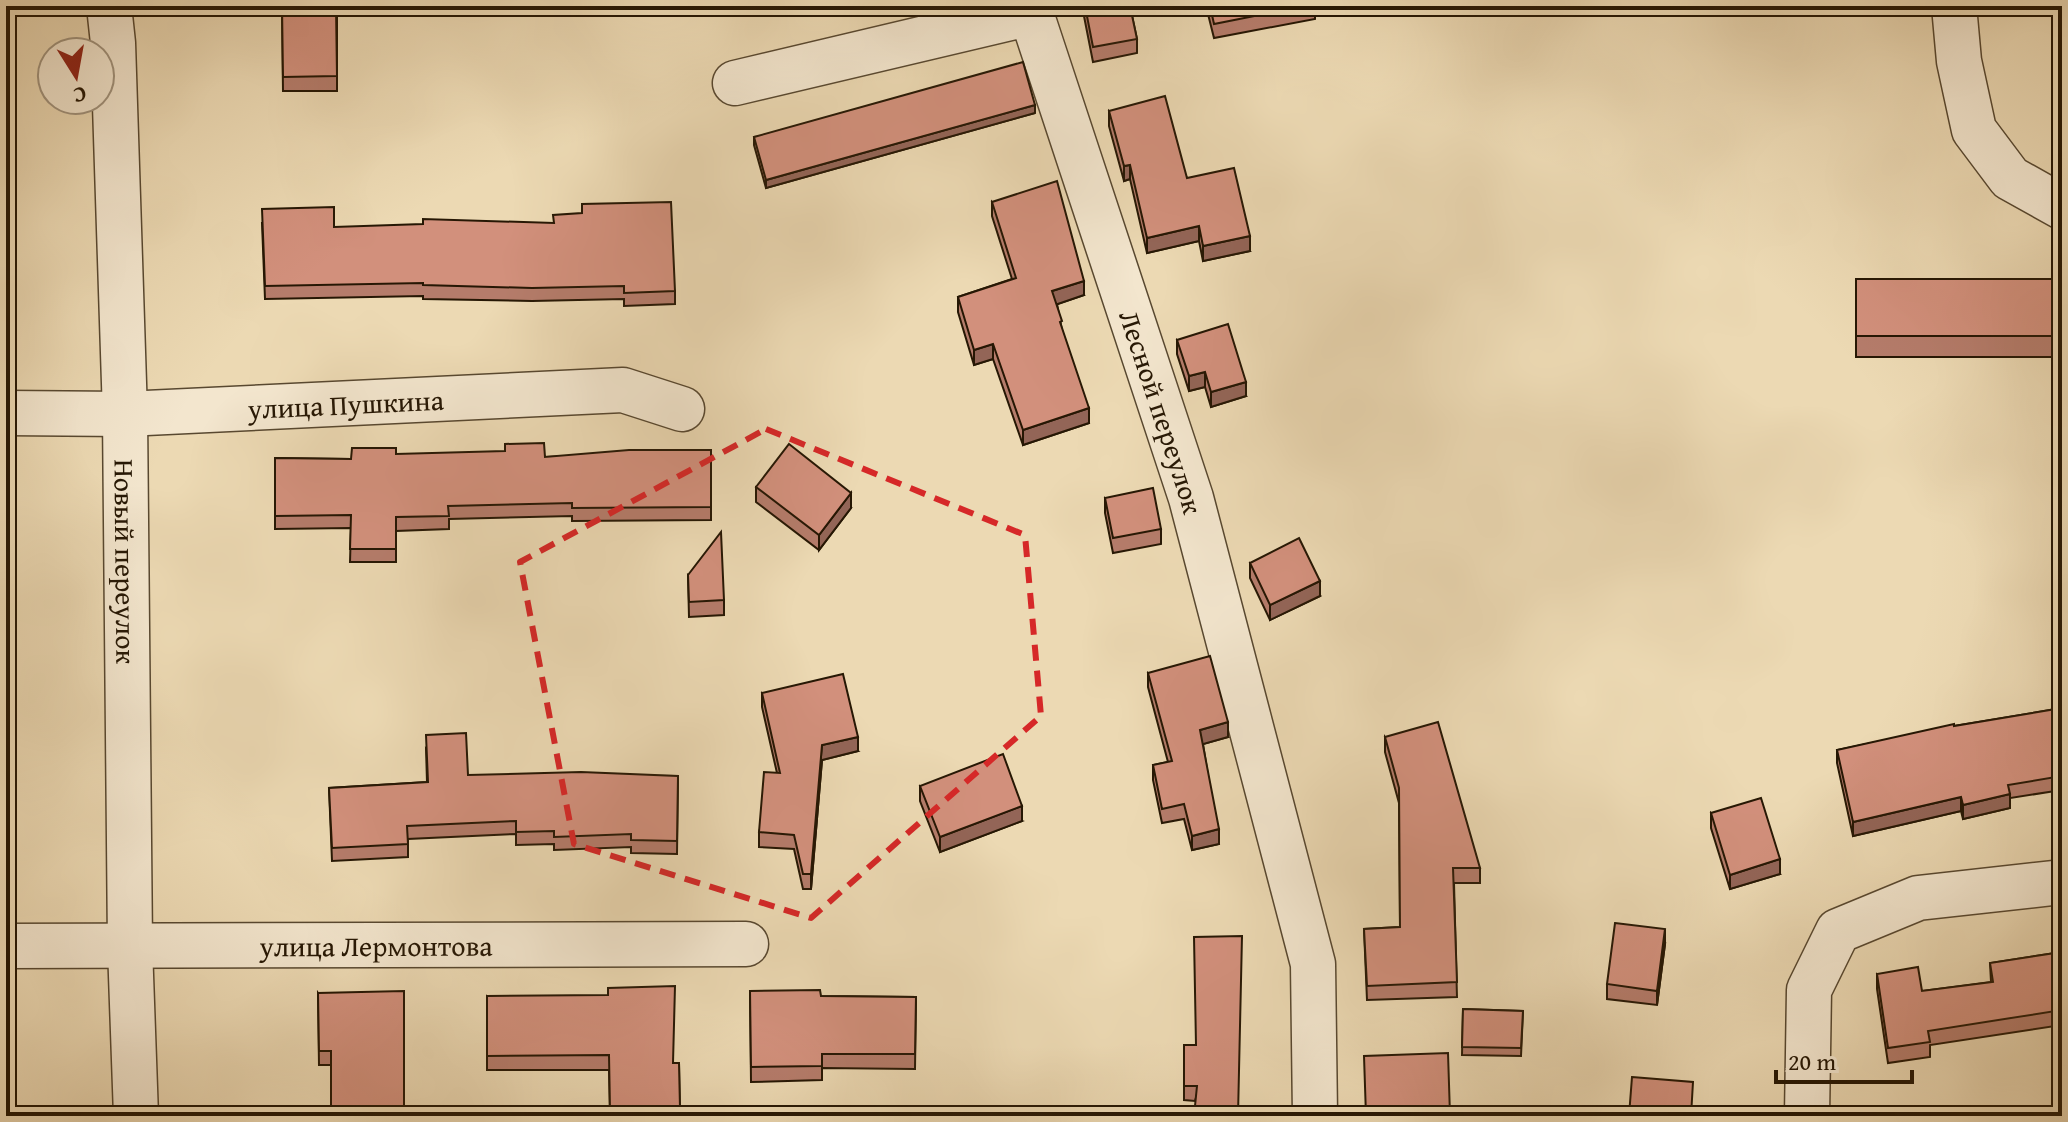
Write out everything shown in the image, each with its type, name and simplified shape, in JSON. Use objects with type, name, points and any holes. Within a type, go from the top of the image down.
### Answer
[{"type":"street","name":"Новый переулок","points":[[109,6],[113,43],[125,414],[130,947],[136,1116]]},
{"type":"street","points":[[1954,6],[1959,61],[1974,130],[2010,178],[2062,207]]},
{"type":"street","name":"Лесной переулок","points":[[735,83],[1031,13],[1191,498],[1313,964],[1315,1116]]},
{"type":"street","name":"улица Пушкина","points":[[6,413],[125,414],[623,390],[682,409]]},
{"type":"street","points":[[1807,1116],[1809,990],[1838,931],[1918,898],[2062,882]]},
{"type":"street","name":"улица Лермонтова","points":[[6,946],[746,944]]},
{"type":"highlighted area","points":[[766,429],[1025,535],[1041,716],[811,918],[574,844],[520,562]]},
{"type":"building","points":[[282,6],[336,6],[337,76],[283,77]]},
{"type":"building","points":[[1085,6],[1130,6],[1137,39],[1093,47]]},
{"type":"building","points":[[1210,6],[1305,6],[1214,24]]},
{"type":"building","points":[[1023,62],[1035,105],[766,180],[754,137]]},
{"type":"building","points":[[1165,96],[1187,178],[1234,168],[1250,236],[1203,246],[1199,226],[1147,238],[1130,165],[1124,166],[1109,111]]},
{"type":"building","points":[[1057,181],[1084,281],[1052,291],[1089,408],[1023,430],[993,344],[974,350],[958,297],[1016,278],[992,202]]},
{"type":"building","points":[[671,202],[675,291],[624,293],[624,286],[532,288],[423,283],[265,286],[262,209],[334,207],[334,227],[423,224],[423,219],[554,223],[553,215],[582,213],[582,204]]},
{"type":"building","points":[[1856,279],[2062,279],[2062,336],[1856,336]]},
{"type":"building","points":[[1228,324],[1246,382],[1211,392],[1205,372],[1189,376],[1177,340]]},
{"type":"building","points":[[544,443],[545,457],[629,450],[711,450],[711,507],[572,508],[572,503],[448,506],[449,516],[396,517],[396,549],[350,549],[351,515],[275,516],[275,458],[351,459],[352,448],[396,448],[396,454],[505,451],[505,444]]},
{"type":"building","points":[[789,444],[851,493],[819,535],[756,487]]},
{"type":"building","points":[[1153,488],[1161,529],[1113,538],[1105,498]]},
{"type":"building","points":[[721,532],[724,600],[689,602],[688,575]]},
{"type":"building","points":[[1299,538],[1320,581],[1270,605],[1250,563]]},
{"type":"building","points":[[1210,656],[1228,722],[1200,730],[1219,829],[1192,836],[1184,804],[1162,809],[1153,765],[1172,761],[1148,673]]},
{"type":"building","points":[[843,674],[858,737],[822,745],[811,874],[803,874],[794,835],[759,832],[764,772],[780,773],[762,693]]},
{"type":"building","points":[[2062,708],[2062,776],[2008,785],[2010,794],[1963,805],[1961,797],[1853,822],[1837,750],[1954,724]]},
{"type":"building","points":[[1438,722],[1480,868],[1453,868],[1457,982],[1367,986],[1364,929],[1400,927],[1399,788],[1385,737]]},
{"type":"building","points":[[466,733],[468,775],[581,772],[678,776],[677,841],[631,840],[631,834],[554,837],[554,831],[516,832],[516,821],[407,826],[408,844],[332,848],[329,788],[428,782],[426,735]]},
{"type":"building","points":[[1003,754],[1022,806],[940,837],[920,786]]},
{"type":"building","points":[[1761,798],[1780,859],[1730,875],[1711,813]]},
{"type":"building","points":[[1615,923],[1665,929],[1657,991],[1607,984]]},
{"type":"building","points":[[1242,936],[1238,1116],[1194,1116],[1197,1086],[1184,1086],[1184,1045],[1196,1045],[1194,937]]},
{"type":"building","points":[[2062,952],[2062,1010],[1928,1031],[1930,1042],[1888,1048],[1877,974],[1918,967],[1922,991],[1993,982],[1990,963]]},
{"type":"building","points":[[675,986],[673,1063],[679,1063],[680,1108],[610,1110],[609,1055],[487,1056],[487,996],[608,995],[608,988]]},
{"type":"building","points":[[820,990],[821,996],[916,997],[915,1054],[822,1054],[822,1066],[751,1067],[750,991]]},
{"type":"building","points":[[404,991],[404,1116],[331,1116],[331,1051],[319,1051],[318,993]]},
{"type":"building","points":[[1463,1009],[1523,1011],[1521,1048],[1462,1047]]},
{"type":"building","points":[[1448,1053],[1450,1115],[1366,1116],[1364,1056]]},
{"type":"building","points":[[1632,1077],[1693,1082],[1691,1116],[1629,1116]]}]
